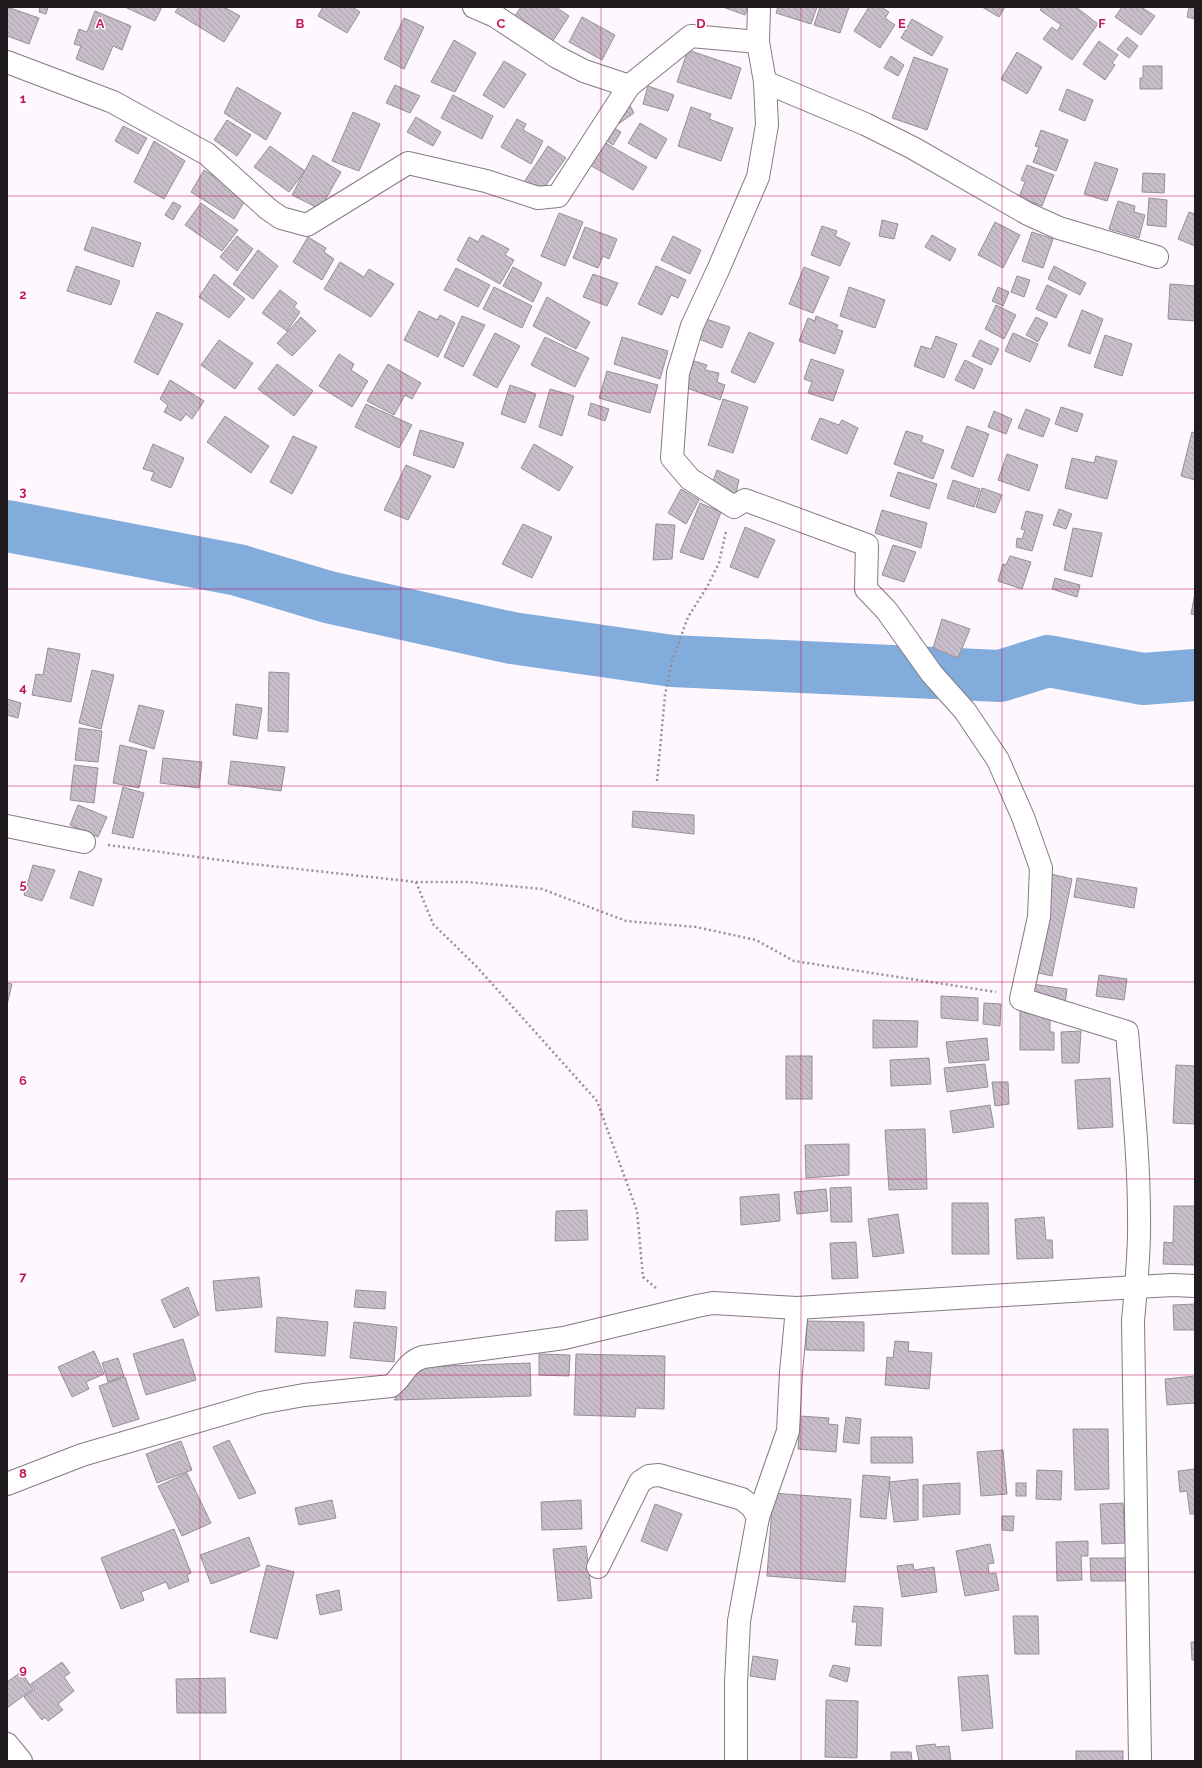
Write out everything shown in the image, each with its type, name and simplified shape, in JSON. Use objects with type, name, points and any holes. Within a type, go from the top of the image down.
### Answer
[{"type":"street","points":[[474,7],[495,16],[557,57],[584,71],[628,86]]},
{"type":"street","points":[[759,7],[758,42],[765,82],[767,125],[758,177],[692,326],[678,373],[673,425],[672,458],[690,479],[734,507],[745,500],[867,545],[866,589],[887,611],[932,674],[965,711],[998,760],[1023,818],[1041,868],[1039,916],[1021,999],[1127,1032],[1137,1155],[1139,1218],[1138,1266],[1133,1321],[1140,1761]]},
{"type":"street","points":[[7,62],[113,102],[207,154],[268,209],[281,218],[307,225],[408,163],[486,181],[538,198],[558,196],[628,86],[691,36],[758,42]]},
{"type":"street","points":[[765,82],[865,124],[913,148],[1028,214],[1059,228],[1158,257]]},
{"type":"street","points":[[7,826],[84,842]]},
{"type":"street","points":[[7,1484],[82,1455],[260,1403],[304,1395],[391,1386],[397,1382],[414,1360],[423,1357],[564,1338],[713,1303],[797,1308],[1136,1287],[1173,1285],[1195,1286]]},
{"type":"street","points":[[736,1761],[736,1683],[739,1622],[758,1517],[788,1431],[791,1372],[797,1308]]},
{"type":"street","points":[[598,1566],[640,1482],[648,1476],[659,1475],[742,1499],[752,1507],[758,1517]]},
{"type":"street","points":[[7,1744],[21,1761]]},
{"type":"path","points":[[657,781],[665,695],[672,661],[688,617],[707,587],[719,563],[723,539],[734,507]]},
{"type":"path","points":[[84,842],[243,863],[416,882],[468,882],[542,889],[626,921],[696,927],[756,940],[794,961],[1008,993],[1021,999]]},
{"type":"path","points":[[416,882],[433,924],[476,967],[597,1101],[637,1211],[643,1277],[682,1310]]},
{"type":"building","points":[[7,7],[39,18],[29,44],[7,36]]},
{"type":"building","points":[[40,7],[48,7],[46,14],[39,12]]},
{"type":"building","points":[[125,7],[162,7],[155,21]]},
{"type":"building","points":[[179,7],[224,7],[240,16],[224,42],[175,12]]},
{"type":"building","points":[[323,7],[352,7],[360,12],[347,33],[318,16]]},
{"type":"building","points":[[521,7],[556,7],[569,16],[551,44],[513,19]]},
{"type":"building","points":[[723,7],[748,7],[745,15]]},
{"type":"building","points":[[778,7],[817,7],[811,24],[776,13]]},
{"type":"building","points":[[820,7],[849,7],[840,33],[814,25]]},
{"type":"building","points":[[869,7],[881,7],[889,12],[885,18],[895,25],[880,48],[854,31]]},
{"type":"building","points":[[982,7],[1005,7],[999,17]]},
{"type":"building","points":[[1042,7],[1076,7],[1098,24],[1072,60],[1043,39],[1052,27],[1057,31],[1061,25],[1040,10]]},
{"type":"building","points":[[1122,7],[1141,7],[1155,16],[1141,35],[1115,17]]},
{"type":"building","points":[[1189,7],[1195,7],[1195,19],[1187,17]]},
{"type":"building","points":[[95,11],[131,26],[122,50],[113,46],[103,70],[76,59],[81,46],[74,44],[79,29],[87,32]]},
{"type":"building","points":[[582,17],[615,35],[602,60],[569,42]]},
{"type":"building","points":[[404,18],[424,27],[404,69],[384,59]]},
{"type":"building","points":[[912,19],[943,37],[932,56],[901,38]]},
{"type":"building","points":[[1127,37],[1138,46],[1129,58],[1117,49]]},
{"type":"building","points":[[454,40],[476,53],[455,92],[431,82]]},
{"type":"building","points":[[1099,41],[1118,55],[1112,63],[1115,65],[1105,80],[1083,64]]},
{"type":"building","points":[[688,50],[741,68],[731,99],[677,82]]},
{"type":"building","points":[[1017,52],[1042,67],[1027,94],[1001,79]]},
{"type":"building","points":[[891,56],[904,65],[898,76],[884,68]]},
{"type":"building","points":[[914,57],[948,69],[927,130],[892,118]]},
{"type":"building","points":[[504,61],[526,74],[504,108],[483,95]]},
{"type":"building","points":[[1143,66],[1162,66],[1162,89],[1140,89],[1140,78],[1143,78]]},
{"type":"building","points":[[395,85],[420,96],[410,113],[386,103]]},
{"type":"building","points":[[648,86],[674,95],[668,111],[643,104]]},
{"type":"building","points":[[237,87],[281,113],[266,140],[224,113]]},
{"type":"building","points":[[1067,89],[1093,100],[1085,121],[1059,110]]},
{"type":"building","points":[[453,95],[493,116],[482,139],[441,118]]},
{"type":"building","points":[[627,100],[634,113],[614,127]]},
{"type":"building","points":[[691,107],[711,114],[709,119],[733,128],[721,161],[678,146]]},
{"type":"building","points":[[353,112],[380,124],[359,171],[332,161]]},
{"type":"building","points":[[416,117],[441,132],[433,146],[407,132]]},
{"type":"building","points":[[517,119],[526,124],[523,130],[543,141],[531,164],[501,147]]},
{"type":"building","points":[[227,120],[251,135],[237,156],[214,140]]},
{"type":"building","points":[[601,120],[621,132],[613,145],[593,132]]},
{"type":"building","points":[[640,123],[667,139],[656,159],[628,143]]},
{"type":"building","points":[[123,126],[147,138],[138,154],[115,141]]},
{"type":"building","points":[[1041,130],[1068,140],[1056,171],[1033,162],[1039,147],[1035,146]]},
{"type":"building","points":[[597,138],[647,167],[633,190],[583,161]]},
{"type":"building","points":[[154,141],[185,161],[164,199],[134,182]]},
{"type":"building","points":[[270,146],[305,171],[289,192],[254,167]]},
{"type":"building","points":[[548,146],[566,158],[540,193],[524,182]]},
{"type":"building","points":[[313,155],[341,172],[320,209],[292,195]]},
{"type":"building","points":[[1095,162],[1118,169],[1107,201],[1084,194]]},
{"type":"building","points":[[1027,165],[1054,175],[1042,206],[1019,197],[1025,182],[1021,180]]},
{"type":"building","points":[[204,170],[247,197],[234,219],[191,192]]},
{"type":"building","points":[[1143,173],[1165,174],[1164,193],[1142,192]]},
{"type":"building","points":[[1149,198],[1167,200],[1166,227],[1147,225]]},
{"type":"building","points":[[1118,201],[1135,206],[1134,212],[1145,215],[1139,238],[1109,229]]},
{"type":"building","points":[[173,202],[181,206],[173,220],[165,215]]},
{"type":"building","points":[[201,203],[238,230],[222,251],[185,225]]},
{"type":"building","points":[[1189,212],[1195,214],[1195,246],[1178,239]]},
{"type":"building","points":[[559,213],[583,222],[565,266],[541,256]]},
{"type":"building","points":[[882,220],[898,224],[894,239],[879,236]]},
{"type":"building","points":[[995,222],[1020,235],[1003,268],[978,255]]},
{"type":"building","points":[[822,226],[837,231],[835,236],[850,243],[840,266],[811,255]]},
{"type":"building","points":[[92,227],[141,243],[133,267],[84,250]]},
{"type":"building","points":[[585,227],[617,239],[609,259],[603,256],[598,268],[573,258]]},
{"type":"building","points":[[1032,232],[1053,239],[1043,268],[1022,261]]},
{"type":"building","points":[[482,235],[509,249],[505,255],[514,260],[500,284],[457,260],[469,237],[478,242]]},
{"type":"building","points":[[932,235],[956,249],[950,261],[925,247]]},
{"type":"building","points":[[237,236],[253,249],[237,271],[220,257]]},
{"type":"building","points":[[673,236],[701,250],[690,274],[661,260]]},
{"type":"building","points":[[308,237],[326,248],[324,252],[334,259],[322,280],[293,262]]},
{"type":"building","points":[[258,250],[278,266],[253,299],[233,284]]},
{"type":"building","points":[[340,262],[364,277],[369,269],[394,284],[371,317],[324,289]]},
{"type":"building","points":[[76,266],[120,281],[111,305],[67,291]]},
{"type":"building","points":[[656,266],[686,280],[678,298],[671,295],[662,315],[638,304]]},
{"type":"building","points":[[1054,266],[1086,283],[1080,295],[1048,279]]},
{"type":"building","points":[[513,267],[542,283],[533,302],[503,286]]},
{"type":"building","points":[[804,267],[829,277],[813,313],[789,304]]},
{"type":"building","points":[[456,268],[490,285],[478,307],[444,290]]},
{"type":"building","points":[[214,274],[245,299],[229,318],[199,297]]},
{"type":"building","points":[[593,274],[618,283],[607,306],[583,297]]},
{"type":"building","points":[[1017,276],[1030,280],[1024,297],[1011,292]]},
{"type":"building","points":[[1170,284],[1195,286],[1195,321],[1168,319]]},
{"type":"building","points":[[1047,285],[1067,295],[1056,318],[1036,309]]},
{"type":"building","points":[[494,287],[532,306],[522,328],[483,309]]},
{"type":"building","points":[[849,287],[885,300],[875,328],[840,316]]},
{"type":"building","points":[[998,287],[1009,292],[1003,306],[992,301]]},
{"type":"building","points":[[280,290],[297,303],[294,307],[300,312],[287,331],[262,313]]},
{"type":"building","points":[[547,297],[590,322],[576,349],[533,326]]},
{"type":"building","points":[[996,305],[1016,315],[1004,339],[985,329]]},
{"type":"building","points":[[1082,310],[1103,319],[1090,354],[1068,346]]},
{"type":"building","points":[[419,311],[437,320],[440,315],[455,323],[438,357],[404,340]]},
{"type":"building","points":[[157,312],[183,324],[158,375],[134,362]]},
{"type":"building","points":[[462,316],[485,325],[463,367],[444,357]]},
{"type":"building","points":[[816,316],[838,325],[836,329],[843,331],[835,354],[799,341],[808,318],[815,321]]},
{"type":"building","points":[[301,317],[316,331],[292,356],[277,343]]},
{"type":"building","points":[[1036,317],[1048,323],[1038,342],[1026,335]]},
{"type":"building","points":[[703,318],[730,327],[722,348],[696,338]]},
{"type":"building","points":[[749,332],[774,343],[755,383],[731,372]]},
{"type":"building","points":[[495,333],[520,346],[497,388],[473,375]]},
{"type":"building","points":[[1013,333],[1038,344],[1030,362],[1005,351]]},
{"type":"building","points":[[1105,335],[1132,344],[1122,376],[1094,367]]},
{"type":"building","points":[[936,336],[957,344],[944,378],[914,366],[921,346],[931,349]]},
{"type":"building","points":[[545,337],[589,358],[575,387],[531,365]]},
{"type":"building","points":[[622,337],[668,351],[660,379],[614,364]]},
{"type":"building","points":[[219,340],[253,363],[235,389],[201,365]]},
{"type":"building","points":[[980,340],[999,349],[991,365],[972,356]]},
{"type":"building","points":[[339,354],[354,364],[351,370],[368,381],[352,407],[319,386]]},
{"type":"building","points":[[811,359],[844,370],[833,401],[808,393],[812,382],[804,379]]},
{"type":"building","points":[[965,360],[983,369],[974,389],[955,380]]},
{"type":"building","points":[[694,361],[707,365],[705,370],[719,373],[717,382],[725,385],[720,400],[684,387],[689,366],[692,367]]},
{"type":"building","points":[[277,364],[313,391],[294,416],[258,389]]},
{"type":"building","points":[[388,364],[421,383],[412,399],[405,395],[394,415],[367,401]]},
{"type":"building","points":[[607,371],[658,385],[650,413],[599,398]]},
{"type":"building","points":[[170,380],[204,401],[192,419],[186,414],[181,421],[164,412],[168,405],[160,399]]},
{"type":"building","points":[[510,385],[536,394],[525,423],[501,414]]},
{"type":"building","points":[[550,389],[574,396],[562,436],[539,427]]},
{"type":"building","points":[[723,399],[748,407],[733,453],[708,445]]},
{"type":"building","points":[[591,403],[609,409],[605,421],[588,415]]},
{"type":"building","points":[[366,404],[412,425],[399,448],[355,427]]},
{"type":"building","points":[[1061,407],[1083,414],[1077,432],[1055,424]]},
{"type":"building","points":[[1026,409],[1050,419],[1043,437],[1018,428]]},
{"type":"building","points":[[994,411],[1012,419],[1006,434],[988,427]]},
{"type":"building","points":[[225,416],[269,446],[251,473],[207,442]]},
{"type":"building","points":[[820,418],[839,425],[842,420],[858,428],[847,454],[811,439]]},
{"type":"building","points":[[967,426],[989,434],[973,477],[951,468]]},
{"type":"building","points":[[420,430],[464,443],[454,468],[413,455]]},
{"type":"building","points":[[906,431],[923,436],[921,442],[944,450],[933,479],[894,464]]},
{"type":"building","points":[[1192,432],[1195,433],[1195,480],[1181,476]]},
{"type":"building","points":[[293,436],[317,447],[292,494],[270,482]]},
{"type":"building","points":[[153,444],[184,458],[171,488],[151,480],[154,472],[143,469]]},
{"type":"building","points":[[534,444],[573,467],[559,491],[521,468]]},
{"type":"building","points":[[1007,454],[1038,465],[1029,491],[998,480]]},
{"type":"building","points":[[1096,456],[1117,461],[1107,499],[1065,488],[1072,458],[1094,463]]},
{"type":"building","points":[[406,465],[431,476],[408,520],[384,510]]},
{"type":"building","points":[[717,470],[739,480],[734,502],[710,490]]},
{"type":"building","points":[[898,472],[937,484],[929,509],[890,496]]},
{"type":"building","points":[[953,480],[980,489],[974,507],[947,498]]},
{"type":"building","points":[[982,488],[1002,495],[995,513],[976,507]]},
{"type":"building","points":[[681,489],[699,500],[686,524],[668,513]]},
{"type":"building","points":[[700,503],[721,512],[703,560],[680,552]]},
{"type":"building","points":[[1059,509],[1072,514],[1066,529],[1053,525]]},
{"type":"building","points":[[882,510],[927,523],[921,548],[875,533]]},
{"type":"building","points":[[1026,511],[1043,515],[1032,551],[1016,547],[1017,538],[1022,539],[1025,530],[1021,529]]},
{"type":"building","points":[[523,524],[552,537],[532,578],[502,564]]},
{"type":"building","points":[[656,524],[675,525],[672,559],[653,560]]},
{"type":"building","points":[[745,527],[775,540],[758,578],[730,567]]},
{"type":"building","points":[[1073,528],[1102,533],[1092,577],[1064,570]]},
{"type":"building","points":[[893,545],[916,552],[904,582],[882,575]]},
{"type":"building","points":[[1010,556],[1031,562],[1022,589],[998,581],[1003,564],[1006,565]]},
{"type":"building","points":[[1055,578],[1080,585],[1077,597],[1052,589]]},
{"type":"building","points":[[1195,593],[1195,615],[1191,614]]},
{"type":"building","points":[[942,619],[970,629],[958,658],[933,648]]},
{"type":"building","points":[[48,648],[80,654],[71,702],[32,695],[36,674],[43,675]]},
{"type":"building","points":[[92,670],[114,675],[101,729],[79,723]]},
{"type":"building","points":[[269,672],[289,673],[288,732],[268,731]]},
{"type":"building","points":[[7,699],[21,703],[18,718],[7,715]]},
{"type":"building","points":[[236,704],[262,708],[257,739],[233,735]]},
{"type":"building","points":[[139,705],[164,711],[154,749],[129,741]]},
{"type":"building","points":[[79,728],[102,731],[98,762],[75,760]]},
{"type":"building","points":[[120,745],[147,751],[139,788],[113,783]]},
{"type":"building","points":[[163,758],[202,762],[199,788],[160,783]]},
{"type":"building","points":[[231,761],[285,767],[281,791],[228,784]]},
{"type":"building","points":[[74,765],[98,768],[94,803],[70,800]]},
{"type":"building","points":[[123,787],[144,793],[133,838],[112,833]]},
{"type":"building","points":[[78,805],[107,817],[98,837],[70,825]]},
{"type":"building","points":[[633,811],[694,815],[694,834],[632,827]]},
{"type":"building","points":[[33,865],[55,870],[42,901],[24,895]]},
{"type":"building","points":[[79,871],[102,879],[93,906],[70,898]]},
{"type":"building","points":[[1051,874],[1072,879],[1052,976],[1034,972]]},
{"type":"building","points":[[1077,878],[1137,888],[1134,908],[1074,897]]},
{"type":"building","points":[[1099,975],[1127,979],[1124,1000],[1096,996]]},
{"type":"building","points":[[7,983],[12,984],[7,1005]]},
{"type":"building","points":[[1032,984],[1067,989],[1065,1005],[1030,998]]},
{"type":"building","points":[[941,996],[978,998],[978,1021],[941,1018]]},
{"type":"building","points":[[984,1003],[1001,1004],[1000,1026],[983,1024]]},
{"type":"building","points":[[1020,1009],[1050,1009],[1050,1032],[1054,1032],[1054,1050],[1020,1050]]},
{"type":"building","points":[[873,1020],[918,1021],[917,1047],[873,1048]]},
{"type":"building","points":[[1081,1031],[1079,1063],[1062,1063],[1061,1032]]},
{"type":"building","points":[[987,1038],[989,1060],[949,1063],[946,1042]]},
{"type":"building","points":[[786,1056],[812,1056],[812,1099],[786,1099]]},
{"type":"building","points":[[929,1058],[931,1084],[891,1086],[890,1060]]},
{"type":"building","points":[[985,1064],[988,1087],[947,1092],[944,1068]]},
{"type":"building","points":[[1176,1065],[1195,1066],[1195,1124],[1173,1123]]},
{"type":"building","points":[[1110,1078],[1113,1127],[1078,1129],[1075,1080]]},
{"type":"building","points":[[992,1082],[1008,1082],[1009,1104],[995,1106]]},
{"type":"building","points":[[990,1105],[994,1127],[953,1133],[950,1111]]},
{"type":"building","points":[[925,1129],[927,1189],[889,1190],[885,1130]]},
{"type":"building","points":[[849,1144],[849,1175],[806,1178],[805,1145]]},
{"type":"building","points":[[851,1187],[852,1222],[831,1222],[830,1188]]},
{"type":"building","points":[[826,1189],[828,1211],[797,1214],[794,1192]]},
{"type":"building","points":[[779,1194],[780,1221],[741,1225],[740,1197]]},
{"type":"building","points":[[952,1203],[988,1203],[989,1254],[952,1254]]},
{"type":"building","points":[[1174,1206],[1195,1206],[1195,1265],[1163,1264],[1164,1242],[1173,1243]]},
{"type":"building","points":[[587,1210],[588,1240],[555,1241],[556,1211]]},
{"type":"building","points":[[898,1214],[904,1253],[873,1257],[868,1219]]},
{"type":"building","points":[[1044,1217],[1046,1240],[1052,1240],[1053,1258],[1017,1259],[1015,1219]]},
{"type":"building","points":[[856,1242],[858,1278],[832,1279],[830,1243]]},
{"type":"building","points":[[259,1277],[262,1307],[216,1311],[213,1281]]},
{"type":"building","points":[[188,1287],[199,1315],[174,1328],[161,1300]]},
{"type":"building","points":[[356,1290],[386,1292],[385,1309],[354,1307]]},
{"type":"building","points":[[1195,1304],[1195,1330],[1174,1330],[1173,1305]]},
{"type":"building","points":[[277,1317],[328,1322],[325,1356],[275,1352]]},
{"type":"building","points":[[807,1321],[864,1322],[864,1351],[806,1350]]},
{"type":"building","points":[[354,1322],[397,1327],[394,1362],[350,1358]]},
{"type":"building","points":[[183,1339],[196,1380],[146,1395],[133,1354]]},
{"type":"building","points":[[895,1341],[909,1342],[908,1351],[932,1353],[929,1389],[885,1385],[887,1357],[893,1358]]},
{"type":"building","points":[[94,1351],[104,1374],[86,1382],[89,1389],[72,1397],[58,1367]]},
{"type":"building","points":[[539,1354],[570,1355],[569,1376],[539,1375]]},
{"type":"building","points":[[576,1354],[665,1356],[664,1409],[636,1408],[635,1417],[574,1415]]},
{"type":"building","points":[[118,1358],[124,1376],[108,1382],[102,1363]]},
{"type":"building","points":[[530,1363],[531,1396],[394,1400],[418,1367]]},
{"type":"building","points":[[1195,1376],[1195,1403],[1167,1405],[1165,1379]]},
{"type":"building","points":[[125,1377],[139,1419],[113,1427],[99,1386]]},
{"type":"building","points":[[800,1416],[829,1418],[828,1424],[838,1425],[836,1452],[798,1449]]},
{"type":"building","points":[[846,1417],[861,1419],[859,1444],[843,1442]]},
{"type":"building","points":[[1073,1429],[1108,1429],[1109,1489],[1075,1490]]},
{"type":"building","points":[[871,1437],[912,1437],[913,1463],[871,1463]]},
{"type":"building","points":[[229,1440],[256,1493],[239,1499],[213,1447]]},
{"type":"building","points":[[181,1441],[192,1470],[157,1483],[146,1454]]},
{"type":"building","points":[[1003,1450],[1007,1494],[981,1496],[977,1452]]},
{"type":"building","points":[[1195,1469],[1195,1514],[1190,1514],[1187,1491],[1180,1492],[1178,1471]]},
{"type":"building","points":[[1037,1470],[1062,1471],[1061,1500],[1036,1499]]},
{"type":"building","points":[[187,1473],[211,1523],[182,1536],[158,1486]]},
{"type":"building","points":[[863,1475],[890,1477],[886,1519],[860,1517]]},
{"type":"building","points":[[918,1479],[918,1520],[894,1522],[889,1482]]},
{"type":"building","points":[[960,1483],[960,1514],[923,1517],[923,1485]]},
{"type":"building","points":[[1016,1483],[1026,1483],[1026,1496],[1016,1496]]},
{"type":"building","points":[[773,1493],[851,1499],[845,1582],[767,1576]]},
{"type":"building","points":[[332,1500],[336,1518],[299,1525],[295,1508]]},
{"type":"building","points":[[581,1500],[582,1529],[542,1530],[541,1502]]},
{"type":"building","points":[[1123,1503],[1125,1543],[1102,1544],[1100,1504]]},
{"type":"building","points":[[655,1504],[682,1514],[667,1551],[641,1541]]},
{"type":"building","points":[[1002,1516],[1014,1516],[1013,1531],[1002,1530]]},
{"type":"building","points":[[174,1529],[191,1573],[187,1575],[189,1581],[169,1589],[166,1582],[141,1592],[144,1600],[121,1609],[101,1558]]},
{"type":"building","points":[[249,1537],[260,1566],[211,1584],[200,1555]]},
{"type":"building","points":[[1088,1541],[1088,1556],[1081,1556],[1082,1580],[1057,1581],[1056,1542]]},
{"type":"building","points":[[990,1544],[994,1563],[988,1564],[989,1574],[996,1573],[999,1590],[965,1596],[956,1551]]},
{"type":"building","points":[[586,1546],[592,1598],[558,1601],[553,1549]]},
{"type":"building","points":[[1090,1558],[1127,1558],[1127,1581],[1091,1581]]},
{"type":"building","points":[[913,1564],[914,1570],[934,1567],[937,1592],[902,1597],[897,1566]]},
{"type":"building","points":[[267,1565],[294,1572],[277,1639],[250,1632]]},
{"type":"building","points":[[339,1590],[342,1610],[320,1615],[316,1595]]},
{"type":"building","points":[[854,1606],[883,1608],[881,1646],[855,1645],[857,1622],[852,1622]]},
{"type":"building","points":[[1013,1616],[1038,1616],[1039,1654],[1015,1654]]},
{"type":"building","points":[[1191,1642],[1195,1642],[1195,1660],[1192,1660]]},
{"type":"building","points":[[753,1656],[778,1660],[775,1680],[750,1676]]},
{"type":"building","points":[[62,1662],[70,1673],[64,1677],[74,1691],[58,1704],[63,1710],[48,1721],[45,1717],[42,1720],[24,1697],[35,1689],[31,1684]]},
{"type":"building","points":[[833,1665],[850,1668],[847,1682],[829,1676]]},
{"type":"building","points":[[21,1672],[33,1689],[7,1708],[7,1682]]},
{"type":"building","points":[[988,1675],[993,1728],[962,1731],[958,1677]]},
{"type":"building","points":[[225,1678],[226,1713],[177,1713],[176,1679]]},
{"type":"building","points":[[826,1700],[858,1701],[857,1758],[825,1757]]},
{"type":"building","points":[[935,1744],[936,1747],[949,1746],[951,1761],[919,1761],[916,1746]]},
{"type":"building","points":[[1076,1751],[1123,1751],[1123,1761],[1076,1761]]},
{"type":"building","points":[[891,1752],[911,1752],[912,1761],[891,1761]]},
{"type":"waterway","points":[[7,526],[238,570],[328,597],[512,638],[672,661],[1000,676],[1048,661],[1143,679],[1195,675]]}]
